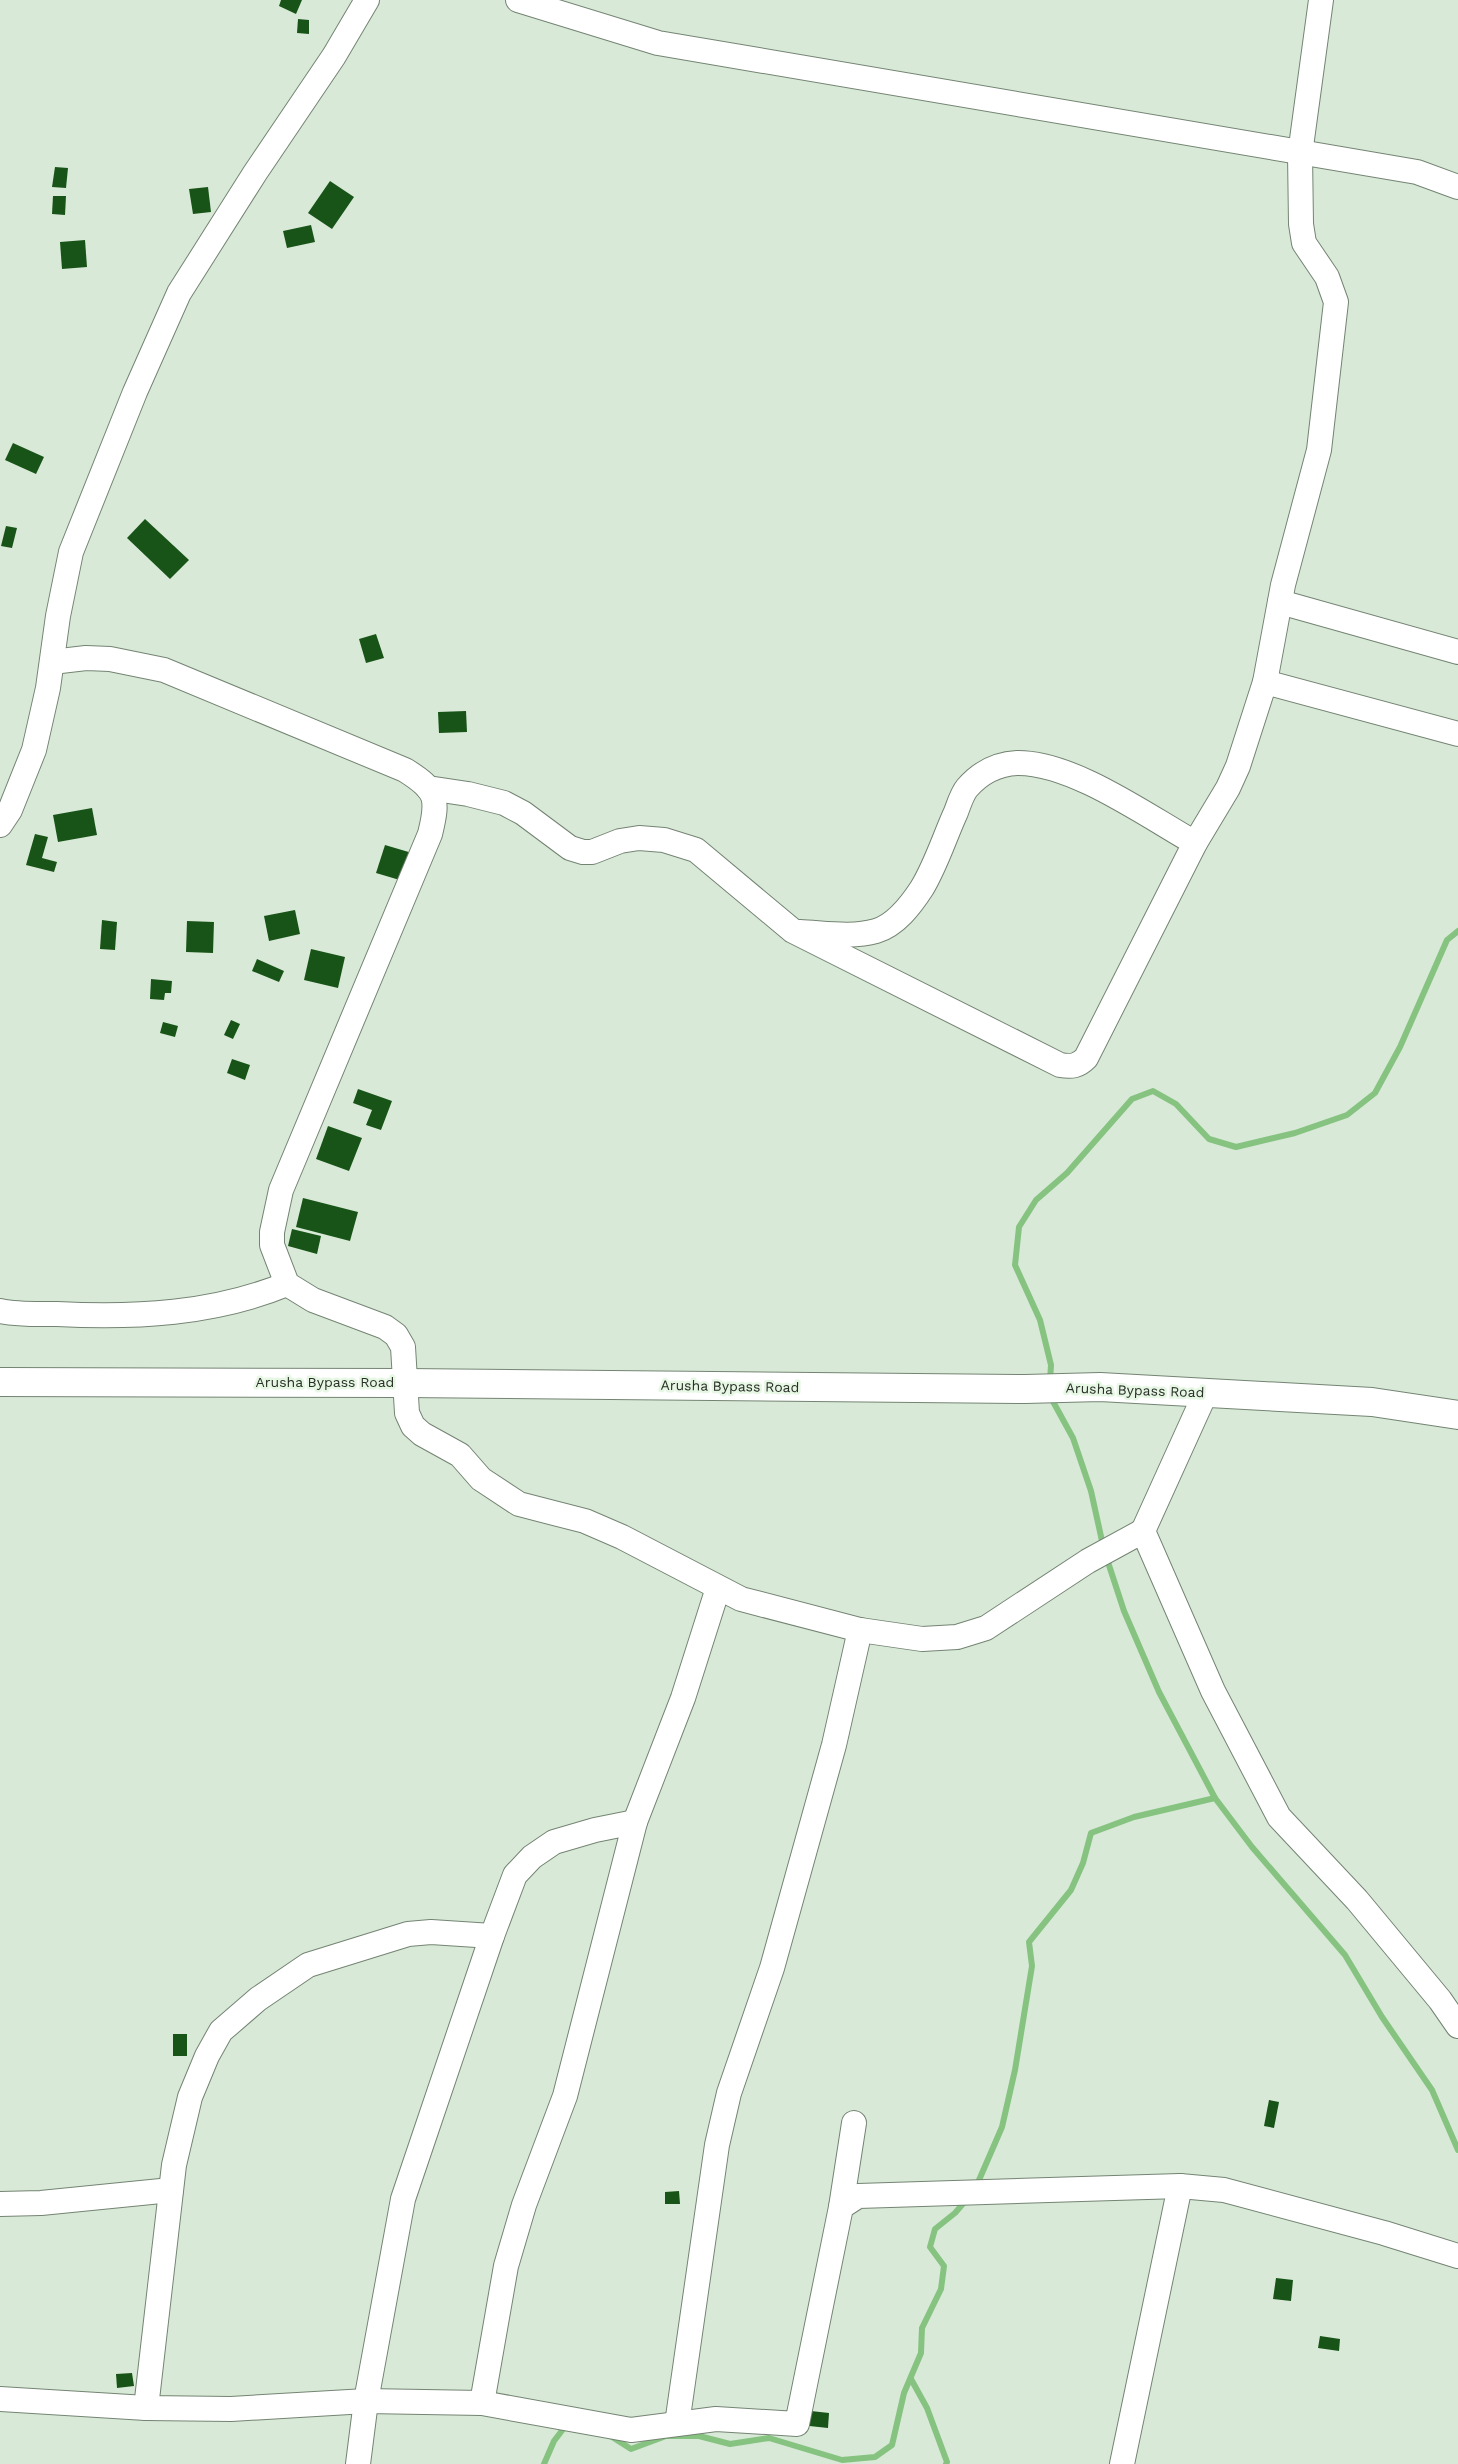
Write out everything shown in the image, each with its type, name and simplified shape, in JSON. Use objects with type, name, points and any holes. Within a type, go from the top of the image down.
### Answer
[{"type":"main road","name":"Arusha Bypass Road","points":[[0,1382],[406,1383],[1025,1389],[1100,1387],[1372,1402],[1458,1415]]},
{"type":"street","points":[[0,825],[14,802],[34,750],[52,662],[61,593],[71,552],[135,392],[179,293],[255,173],[334,56],[367,0]]},
{"type":"street","points":[[518,0],[658,43],[1300,154],[1417,172],[1458,187]]},
{"type":"street","points":[[428,788],[468,794],[504,803],[523,813],[570,848],[583,852],[592,852],[620,841],[639,838],[664,840],[696,850],[793,931],[1060,1065],[1076,1066],[1086,1058],[1195,843],[1228,788],[1238,766],[1264,682],[1280,602],[1319,450],[1336,302],[1327,277],[1304,243],[1301,224],[1300,154],[1321,0]]},
{"type":"street","points":[[1280,602],[1458,652]]},
{"type":"street","points":[[52,662],[86,658],[110,659],[164,670],[405,770],[423,781],[433,795],[436,809],[430,834],[281,1190],[272,1232],[272,1245],[287,1284],[313,1300],[385,1327],[396,1335],[403,1347],[406,1413],[413,1426],[422,1434],[460,1455],[481,1479],[494,1490],[519,1504],[585,1521],[622,1537],[741,1599],[766,1607],[860,1630],[922,1639],[965,1635],[986,1628],[1088,1561],[1143,1531],[1206,1392]]},
{"type":"street","points":[[1264,682],[1458,734]]},
{"type":"street","points":[[793,931],[861,934],[877,931],[889,925],[905,912],[925,883],[966,788],[986,770],[1004,765],[1018,763],[1046,768],[1087,782],[1195,843]]},
{"type":"street","points":[[0,1311],[92,1316],[167,1313],[221,1305],[265,1293],[287,1284]]},
{"type":"street","points":[[1143,1531],[1213,1691],[1279,1817],[1449,1999],[1458,2026]]},
{"type":"street","points":[[482,2403],[506,2266],[524,2205],[565,2096],[635,1822],[682,1698],[718,1588]]},
{"type":"street","points":[[677,2424],[717,2145],[729,2093],[775,1958],[834,1745],[860,1630]]},
{"type":"street","points":[[358,2464],[366,2401],[403,2199],[492,1936],[515,1875],[532,1857],[554,1842],[595,1830],[635,1822]]},
{"type":"street","points":[[146,2408],[174,2165],[190,2097],[207,2056],[221,2031],[258,1999],[308,1965],[408,1934],[431,1932],[492,1936]]},
{"type":"street","points":[[0,2399],[146,2408],[231,2409],[366,2401],[482,2403],[631,2430],[716,2419],[797,2424],[841,2207],[854,2123]]},
{"type":"street","points":[[841,2207],[858,2196],[1180,2186],[1224,2190],[1384,2232],[1458,2256]]},
{"type":"street","points":[[1122,2464],[1180,2186]]},
{"type":"street","points":[[0,2204],[41,2203],[171,2190]]},
{"type":"building","points":[[281,0],[302,0],[296,14],[279,6]]},
{"type":"building","points":[[298,19],[309,20],[309,34],[297,33]]},
{"type":"building","points":[[55,167],[68,168],[66,188],[52,187]]},
{"type":"building","points":[[330,181],[354,197],[332,229],[308,213]]},
{"type":"building","points":[[208,187],[211,212],[193,214],[189,189]]},
{"type":"building","points":[[53,196],[66,196],[65,215],[52,214]]},
{"type":"building","points":[[311,225],[315,242],[287,248],[283,231]]},
{"type":"building","points":[[85,240],[87,267],[62,269],[60,242]]},
{"type":"building","points":[[13,443],[44,457],[36,474],[5,460]]},
{"type":"building","points":[[145,519],[189,560],[170,579],[127,538]]},
{"type":"building","points":[[6,526],[17,528],[12,548],[1,546]]},
{"type":"building","points":[[376,634],[384,658],[366,663],[359,639]]},
{"type":"building","points":[[466,711],[467,732],[439,733],[438,712]]},
{"type":"building","points":[[92,808],[97,835],[58,842],[53,815]]},
{"type":"building","points":[[35,834],[48,837],[42,858],[57,862],[54,872],[26,865]]},
{"type":"building","points":[[385,845],[412,853],[403,881],[376,873]]},
{"type":"building","points":[[295,910],[300,934],[269,941],[264,916]]},
{"type":"building","points":[[102,920],[117,922],[115,950],[100,949]]},
{"type":"building","points":[[187,921],[214,922],[213,953],[186,952]]},
{"type":"building","points":[[311,949],[345,957],[338,988],[304,980]]},
{"type":"building","points":[[257,959],[284,971],[279,982],[252,971]]},
{"type":"building","points":[[151,979],[172,981],[171,993],[165,993],[164,1000],[150,999]]},
{"type":"building","points":[[231,1020],[240,1024],[233,1039],[224,1035]]},
{"type":"building","points":[[163,1022],[178,1026],[175,1037],[160,1033]]},
{"type":"building","points":[[232,1059],[250,1065],[245,1080],[227,1073]]},
{"type":"building","points":[[358,1089],[392,1101],[381,1130],[366,1125],[372,1110],[353,1103]]},
{"type":"building","points":[[328,1126],[362,1138],[349,1171],[316,1159]]},
{"type":"building","points":[[303,1198],[358,1212],[350,1241],[296,1227]]},
{"type":"building","points":[[292,1229],[321,1236],[317,1254],[288,1246]]},
{"type":"building","points":[[173,2034],[187,2034],[187,2056],[173,2056]]},
{"type":"building","points":[[1269,2100],[1279,2102],[1274,2128],[1264,2126]]},
{"type":"building","points":[[679,2191],[680,2204],[665,2204],[665,2192]]},
{"type":"building","points":[[1276,2278],[1293,2280],[1291,2301],[1273,2299]]},
{"type":"building","points":[[1320,2336],[1340,2339],[1339,2351],[1318,2348]]},
{"type":"building","points":[[132,2373],[134,2386],[117,2388],[116,2374]]},
{"type":"building","points":[[802,2410],[829,2413],[828,2428],[800,2425]]},
{"type":"waterway","points":[[1050,1381],[1051,1365],[1040,1320],[1015,1265],[1019,1227],[1036,1200],[1067,1173],[1132,1099],[1153,1091],[1176,1104],[1209,1139],[1236,1147],[1295,1133],[1347,1115],[1375,1093],[1400,1047],[1447,940],[1458,931]]},
{"type":"waterway","points":[[1050,1396],[1073,1438],[1091,1491],[1104,1550],[1124,1611],[1159,1692],[1215,1798],[1252,1847],[1345,1955],[1382,2017],[1432,2090],[1458,2150]]},
{"type":"waterway","points":[[976,2187],[1002,2127],[1015,2070],[1032,1966],[1029,1942],[1071,1890],[1083,1863],[1091,1833],[1134,1817],[1215,1798]]},
{"type":"waterway","points":[[609,2435],[631,2449],[666,2436],[699,2436],[730,2444],[769,2438],[842,2460],[875,2457],[892,2445],[904,2393],[921,2353],[922,2328],[941,2289],[944,2266],[930,2247],[935,2229],[955,2213],[967,2199]]},
{"type":"waterway","points":[[911,2379],[927,2408],[947,2462],[946,2464]]},
{"type":"waterway","points":[[544,2464],[554,2441],[567,2424]]}]
